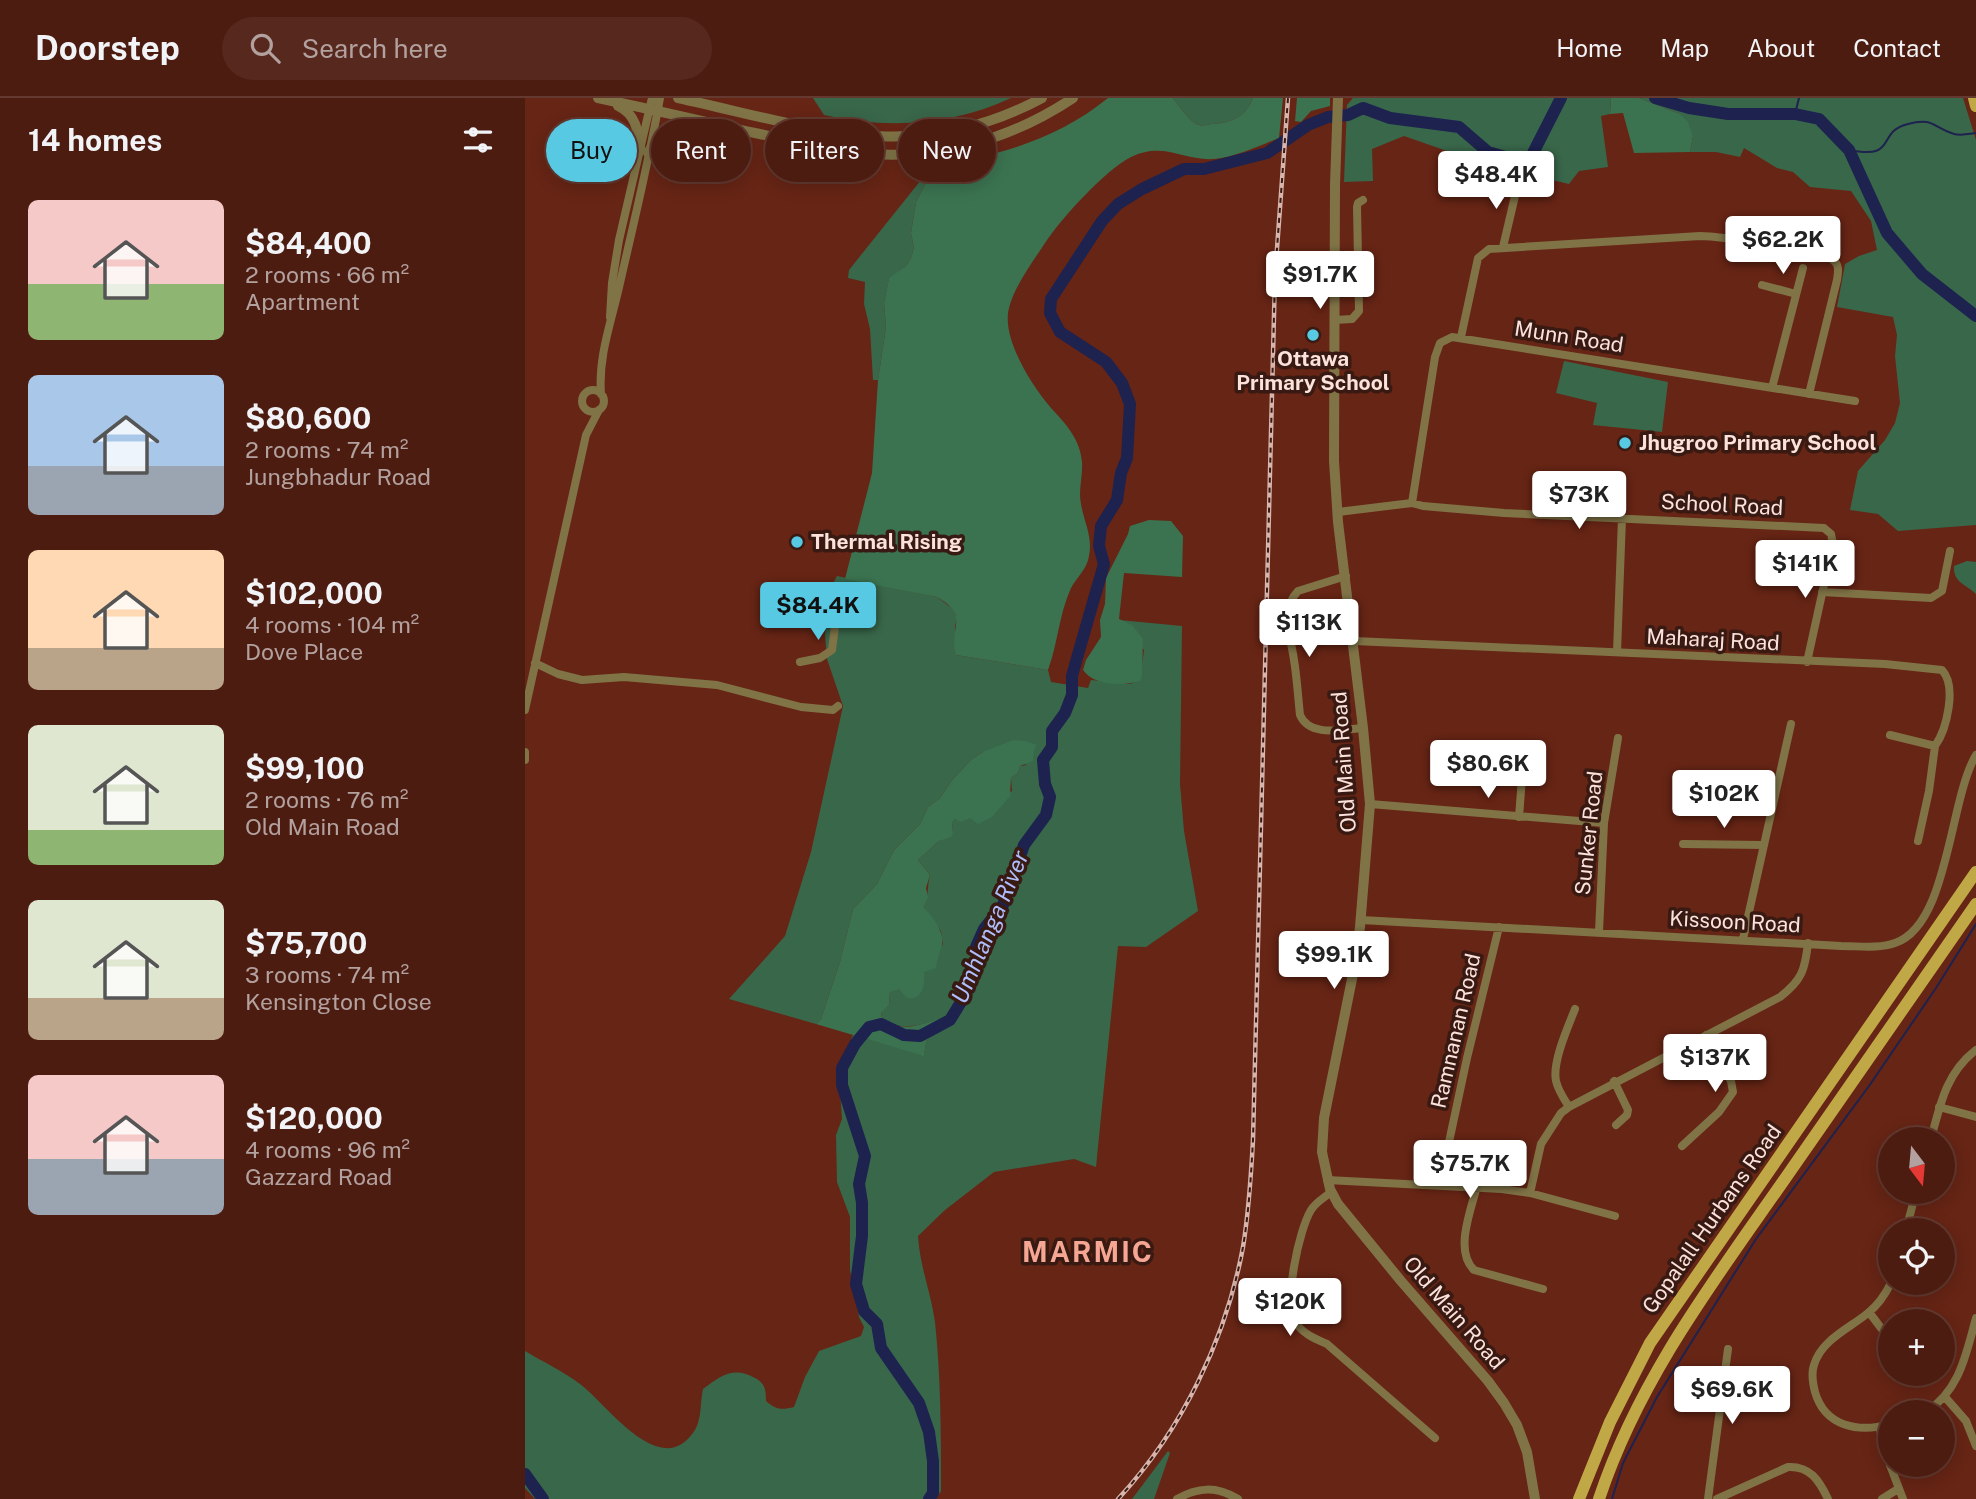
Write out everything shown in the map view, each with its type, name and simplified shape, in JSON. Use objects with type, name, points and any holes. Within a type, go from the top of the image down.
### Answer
[{"type":"main road","points":[[1974,98],[1976,106]]},
{"type":"main road","name":"Gopalall Hurbans Road","points":[[1579,1499],[1610,1422],[1650,1343],[1976,872]]},
{"type":"main road","name":"Gopalall Hurbans Road","points":[[1599,1499],[1625,1430],[1643,1394],[1696,1307],[1976,904]]},
{"type":"street","points":[[598,98],[696,119]]},
{"type":"street","points":[[598,98],[627,111],[637,127],[644,151]]},
{"type":"street","points":[[586,435],[604,401],[601,394],[600,368],[621,283],[653,110],[652,98]]},
{"type":"street","points":[[653,110],[660,98]]},
{"type":"street","points":[[678,98],[841,134],[899,138],[957,131],[1002,117],[1042,98]]},
{"type":"street","points":[[693,98],[709,105]]},
{"type":"street","points":[[751,131],[835,150],[906,155],[952,149],[1001,136],[1045,116],[1073,98]]},
{"type":"street","name":"Old Main Road","points":[[1338,98],[1334,412],[1337,499],[1343,511],[1346,576],[1370,804],[1361,920],[1324,1118],[1322,1152],[1327,1180],[1338,1204],[1504,1403],[1517,1425],[1527,1452],[1535,1499]]},
{"type":"street","points":[[644,151],[651,144]]},
{"type":"street","points":[[1503,247],[1519,179]]},
{"type":"street","points":[[1335,320],[1352,319],[1359,311],[1357,207],[1363,200]]},
{"type":"street","points":[[1412,503],[1437,347],[1444,340],[1461,337],[1478,258],[1489,249],[1706,236],[1832,258],[1838,269],[1837,280],[1809,394]]},
{"type":"street","points":[[1772,388],[1803,268]]},
{"type":"street","points":[[1762,285],[1796,294]]},
{"type":"street","name":"Munn Road","points":[[1461,337],[1855,401]]},
{"type":"street","points":[[525,710],[586,435],[582,400],[600,368]]},
{"type":"street","points":[[588,391],[595,390],[601,394]]},
{"type":"street","points":[[585,409],[592,412],[599,410]]},
{"type":"street","name":"School Road","points":[[1343,511],[1412,503],[1504,513],[1820,527],[1830,531],[1833,544],[1822,592]]},
{"type":"street","points":[[1617,652],[1622,518]]},
{"type":"street","points":[[1807,662],[1822,592],[1931,598],[1942,591],[1950,551]]},
{"type":"street","points":[[1346,576],[1298,591],[1288,610],[1288,632],[1295,661],[1300,715],[1304,723],[1318,730],[1363,728]]},
{"type":"street","points":[[800,662],[820,658],[832,650],[836,618]]},
{"type":"street","name":"Maharaj Road","points":[[1353,641],[1885,664],[1942,670],[1949,683],[1948,705],[1945,728],[1935,746]]},
{"type":"street","points":[[535,663],[558,674],[582,680],[624,677],[717,685],[801,707],[833,710],[838,706]]},
{"type":"street","points":[[1743,939],[1791,724]]},
{"type":"street","points":[[1890,735],[1935,746],[1918,841]]},
{"type":"street","name":"Sunker Road","points":[[1598,932],[1604,823],[1618,738]]},
{"type":"street","points":[[525,752],[525,760]]},
{"type":"street","name":"Kissoon Road","points":[[1361,920],[1808,943],[1878,946],[1896,943],[1908,936],[1918,925],[1943,870],[1962,786],[1976,755]]},
{"type":"street","points":[[1519,817],[1522,778]]},
{"type":"street","points":[[1370,804],[1604,823]]},
{"type":"street","points":[[1683,844],[1764,845]]},
{"type":"street","name":"Ramnanan Road","points":[[1440,1184],[1499,927]]},
{"type":"street","points":[[1530,1193],[1541,1144],[1555,1120],[1569,1107],[1614,1081],[1780,997],[1801,978],[1808,943]]},
{"type":"street","points":[[1569,1107],[1555,1079],[1563,1040],[1575,1009]]},
{"type":"street","points":[[1682,1146],[1719,1112],[1734,1092],[1731,1081],[1706,1035]]},
{"type":"street","points":[[1934,1127],[1953,1073],[1976,1050]]},
{"type":"street","points":[[1614,1081],[1628,1110],[1627,1115],[1616,1125]]},
{"type":"street","points":[[1939,1107],[1976,1117]]},
{"type":"street","points":[[1327,1180],[1476,1186],[1530,1193],[1615,1216]]},
{"type":"street","points":[[1476,1186],[1463,1248],[1468,1264],[1474,1270],[1543,1289]]},
{"type":"street","points":[[1331,1192],[1315,1204],[1303,1227],[1293,1273],[1292,1299],[1296,1322],[1313,1338],[1327,1344],[1435,1438]]},
{"type":"street","points":[[1878,1427],[1849,1427],[1827,1414],[1816,1394],[1813,1379],[1814,1365],[1829,1342],[1869,1312],[1884,1295]]},
{"type":"street","points":[[1869,1312],[1878,1324]]},
{"type":"street","points":[[1941,1400],[1955,1383],[1964,1362],[1976,1318]]},
{"type":"street","points":[[1708,1499],[1728,1349]]},
{"type":"street","points":[[1945,1397],[1966,1421],[1976,1446]]},
{"type":"street","points":[[1717,1499],[1788,1467],[1795,1467],[1804,1468],[1815,1475],[1828,1499]]},
{"type":"street","points":[[1894,1477],[1903,1499]]},
{"type":"street","points":[[1177,1499],[1189,1492],[1203,1489],[1217,1490],[1238,1499]]},
{"type":"street","points":[[1882,1499],[1898,1489]]},
{"type":"green space","points":[[813,98],[1011,98],[989,107],[943,119],[898,119],[898,123],[895,123],[884,123],[884,119],[848,119],[824,115]]},
{"type":"green space","points":[[1108,98],[1173,98],[1190,119],[1203,125],[1237,118],[1253,98],[1283,98],[1279,138],[1222,158],[1203,159],[1154,151],[1131,157],[1121,163],[1097,183],[1052,233],[1015,291],[1008,320],[1014,347],[1027,375],[1043,399],[1067,426],[1078,446],[1082,462],[1080,499],[1089,536],[1089,556],[1067,598],[1048,670],[956,655],[956,616],[947,604],[937,597],[845,579],[872,473],[878,380],[886,327],[884,303],[889,278],[906,266],[911,258],[914,248],[911,233],[916,202],[927,182],[996,182],[996,153],[1048,135]]},
{"type":"green space","points":[[1173,98],[1253,98],[1237,118],[1203,125],[1193,121]]},
{"type":"green space","points":[[1297,98],[1330,98],[1330,106],[1311,111],[1301,122],[1295,121]]},
{"type":"green space","points":[[1353,98],[1611,98],[1610,114],[1601,116],[1608,167],[1579,171],[1569,184],[1487,165],[1404,136],[1372,149],[1373,181],[1344,182],[1347,105]]},
{"type":"green space","points":[[1611,98],[1639,98],[1680,114],[1688,122],[1693,136],[1690,152],[1634,153],[1623,113],[1610,114]]},
{"type":"green space","points":[[1639,98],[1963,98],[1976,140],[1976,525],[1898,531],[1878,514],[1850,510],[1858,471],[1885,440],[1895,423],[1900,403],[1895,356],[1897,335],[1893,317],[1837,307],[1845,264],[1877,250],[1871,221],[1851,191],[1810,187],[1793,172],[1777,168],[1744,148],[1740,157],[1716,152],[1690,152],[1693,136],[1680,114]]},
{"type":"green space","points":[[919,182],[927,182],[916,202],[911,233],[914,248],[911,258],[906,266],[889,279],[884,303],[886,327],[878,380],[873,380],[870,329],[864,304],[865,282],[848,278],[849,270]]},
{"type":"green space","points":[[1564,361],[1668,382],[1662,432],[1593,425],[1597,403],[1556,393]]},
{"type":"green space","points":[[1149,520],[1171,521],[1183,536],[1182,577],[1124,573],[1119,619],[1132,625],[1143,639],[1142,676],[1140,681],[1133,683],[1101,682],[1083,670],[1086,660],[1101,637],[1100,620],[1105,604],[1106,578],[1130,526]]},
{"type":"green space","points":[[1967,561],[1976,562],[1976,594],[1958,580],[1954,572],[1954,566]]},
{"type":"green space","points":[[837,576],[937,597],[953,609],[957,619],[956,655],[1048,670],[1051,682],[1088,688],[1091,680],[1130,684],[1140,680],[1144,650],[1119,620],[1182,626],[1180,784],[1184,831],[1198,911],[1146,947],[1118,946],[1096,1167],[1074,1159],[994,1172],[945,1210],[918,1236],[935,1322],[938,1364],[941,1491],[936,1499],[535,1499],[525,1488],[525,1351],[580,1384],[635,1435],[651,1444],[667,1448],[681,1444],[695,1430],[703,1389],[716,1380],[727,1374],[747,1374],[763,1385],[766,1401],[770,1404],[786,1409],[794,1407],[805,1377],[819,1351],[861,1336],[864,1327],[859,1317],[850,1270],[850,1217],[837,1182],[836,1135],[842,1119],[839,1076],[842,1060],[853,1035],[924,1055],[926,1043],[938,1020],[902,1026],[882,1018],[881,1012],[889,1005],[890,992],[924,971],[943,944],[941,931],[924,907],[930,875],[918,860],[939,841],[953,833],[952,823],[955,819],[1012,791],[1011,778],[1018,773],[1020,766],[1027,765],[983,752],[972,759],[940,798],[928,807],[920,824],[894,850],[877,884],[853,909],[840,962],[821,1019],[816,1024],[729,999],[785,936],[811,852],[843,706],[827,659],[825,634],[830,589]]},
{"type":"green space","points":[[1013,740],[1037,745],[1033,761],[1020,766],[1018,773],[1011,778],[1010,796],[992,817],[978,824],[970,818],[961,822],[955,819],[951,837],[939,841],[918,860],[930,875],[924,907],[940,929],[942,945],[936,968],[924,972],[920,994],[907,998],[899,989],[890,992],[889,1005],[881,1013],[882,1018],[889,1023],[903,1026],[939,1019],[926,1043],[924,1056],[816,1024],[821,1019],[840,962],[853,909],[877,884],[894,850],[920,824],[928,807],[940,798],[953,779],[972,759]]},
{"type":"green space","points":[[1168,1451],[1170,1453],[1154,1499],[1132,1499]]},
{"type":"waterway","name":"Umhlanga River","points":[[929,1499],[933,1493],[929,1432],[919,1403],[881,1348],[877,1324],[864,1311],[856,1284],[862,1236],[859,1184],[865,1156],[842,1085],[842,1068],[855,1044],[869,1027],[881,1024],[904,1035],[920,1036],[950,1020],[964,997],[970,973],[978,962],[976,947],[984,929],[1003,905],[1024,845],[1046,815],[1050,797],[1045,784],[1043,760],[1052,747],[1052,731],[1065,713],[1072,695],[1072,676],[1104,564],[1099,546],[1101,526],[1117,500],[1121,473],[1127,458],[1130,404],[1122,383],[1106,362],[1060,332],[1050,313],[1051,299],[1102,221],[1118,204],[1184,169],[1204,169],[1267,153],[1308,125],[1328,117],[1348,115],[1363,108],[1390,118],[1459,127],[1488,152],[1516,160],[1531,157],[1561,98]]},
{"type":"waterway","name":"Umhlanga River","points":[[1655,98],[1689,108],[1728,114],[1795,114],[1819,119],[1849,150],[1887,233],[1922,274],[1976,316]]},
{"type":"waterway","points":[[1795,114],[1799,98]]},
{"type":"waterway","points":[[1849,150],[1875,151],[1881,148],[1898,128],[1917,122],[1928,123],[1957,135],[1976,133]]},
{"type":"waterway","points":[[1612,1499],[1623,1463],[1657,1397],[1756,1239],[1869,1086],[1976,924]]},
{"type":"waterway","name":"Umhlanga River","points":[[525,1474],[543,1499]]},
{"type":"railway","points":[[1118,1499],[1162,1443],[1198,1382],[1225,1315],[1243,1247],[1247,1220],[1253,1140],[1275,276],[1288,98]]},
{"type":"place","name":"Ottawa Primary School","points":[[1313,335]]},
{"type":"place","name":"Jhugroo Primary School","points":[[1625,443]]},
{"type":"place","name":"Thermal Rising","points":[[797,542]]},
{"type":"district","name":"MARMIC","points":[[1088,1252]]}]
